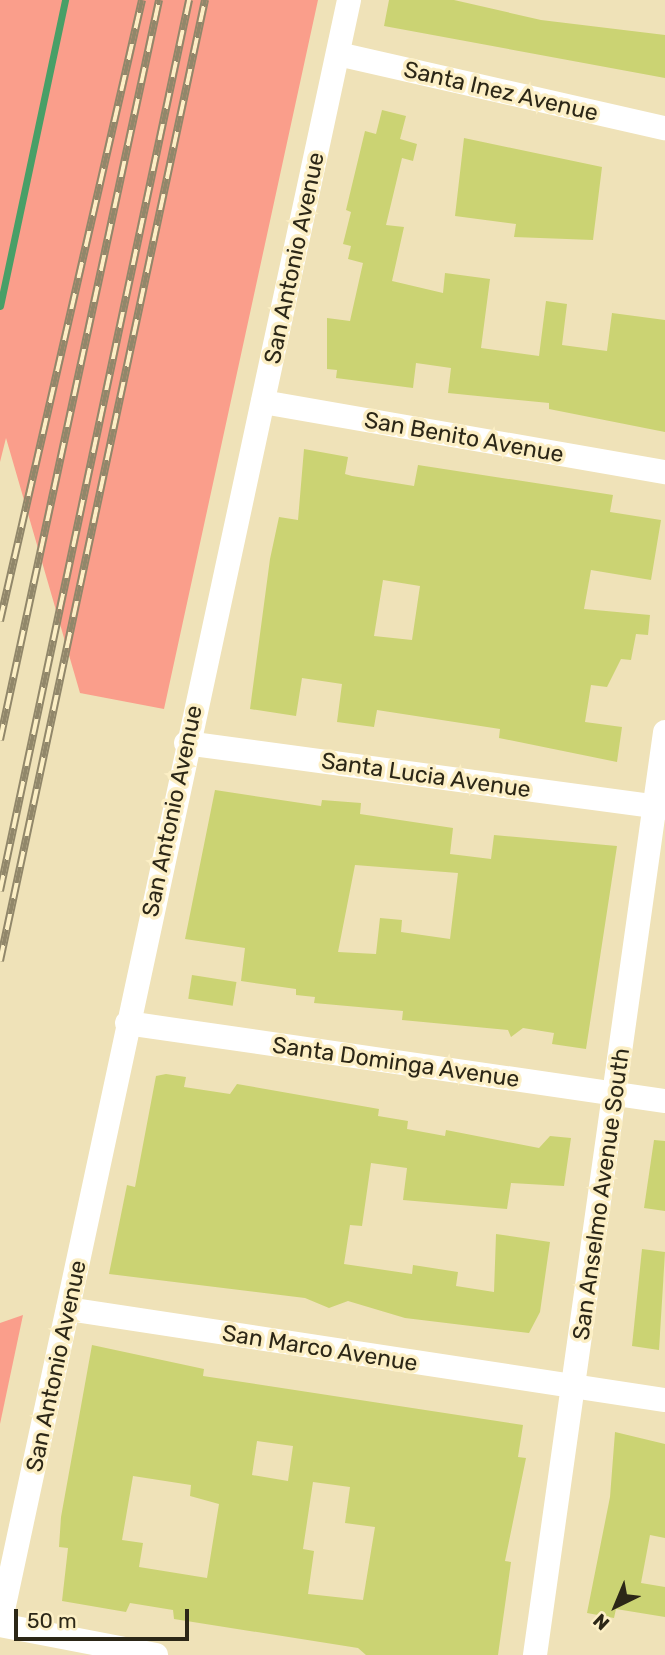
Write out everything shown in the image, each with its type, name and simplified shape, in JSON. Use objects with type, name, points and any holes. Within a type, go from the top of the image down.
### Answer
[{"type":"street","name":"San Antonio Avenue","points":[[0,1624],[186,743],[263,402],[349,0]]},
{"type":"street","name":"Santa Inez Avenue","points":[[338,54],[665,128]]},
{"type":"street","name":"San Benito Avenue","points":[[263,402],[665,472]]},
{"type":"street","name":"San Anselmo Avenue South","points":[[535,1655],[572,1386],[660,808],[665,732]]},
{"type":"street","name":"Santa Lucia Avenue","points":[[186,743],[660,808]]},
{"type":"street","name":"Santa Dominga Avenue","points":[[127,1023],[665,1101]]},
{"type":"street","name":"San Marco Avenue","points":[[68,1309],[665,1400]]},
{"type":"street","points":[[0,1624],[156,1655]]},
{"type":"shaded area","points":[[0,0],[318,0],[164,709],[80,693],[6,438],[0,462]]},
{"type":"shaded area","points":[[23,1315],[0,1424],[0,1323]]},
{"type":"building","points":[[389,0],[454,0],[541,20],[665,35],[665,78],[384,26]]},
{"type":"building","points":[[382,110],[406,116],[400,139],[417,144],[413,161],[402,158],[386,225],[404,227],[392,281],[443,293],[445,273],[490,279],[481,348],[539,356],[546,301],[567,304],[562,345],[607,351],[612,313],[665,320],[665,432],[549,409],[549,403],[448,393],[451,368],[416,363],[413,388],[336,378],[337,370],[327,369],[327,318],[350,321],[363,263],[348,259],[351,246],[343,244],[351,212],[346,210],[365,131],[376,134]]},
{"type":"building","points":[[464,138],[602,167],[593,240],[514,237],[516,224],[455,216]]},
{"type":"building","points":[[304,449],[348,457],[345,474],[352,476],[414,486],[418,465],[613,495],[610,512],[661,520],[651,580],[591,570],[584,609],[650,615],[648,635],[636,634],[631,660],[621,659],[607,687],[591,685],[585,722],[622,727],[617,762],[499,738],[500,729],[377,710],[374,727],[337,722],[342,684],[302,678],[296,716],[250,709],[270,559],[279,517],[298,520]],"holes":[[[383,580],[420,586],[412,640],[374,636]]]},
{"type":"building","points":[[215,790],[321,806],[322,800],[361,803],[360,814],[453,828],[450,854],[491,859],[494,835],[617,846],[586,1049],[552,1044],[554,1033],[523,1028],[511,1037],[508,1030],[402,1020],[403,1011],[314,1003],[315,997],[296,995],[296,989],[241,981],[245,948],[185,939]],"holes":[[[355,865],[458,873],[450,939],[401,932],[402,920],[380,918],[376,954],[338,952]]]},
{"type":"building","points":[[192,975],[236,982],[233,1006],[188,999]]},
{"type":"building","points":[[166,1074],[186,1077],[184,1087],[230,1094],[237,1084],[379,1109],[378,1116],[408,1121],[407,1129],[445,1136],[446,1130],[539,1148],[550,1136],[571,1138],[564,1186],[511,1183],[507,1209],[403,1200],[407,1168],[371,1163],[362,1226],[350,1225],[344,1264],[412,1274],[413,1265],[458,1272],[456,1286],[494,1292],[496,1234],[550,1242],[540,1312],[529,1333],[405,1318],[348,1301],[329,1308],[305,1298],[109,1274],[127,1185],[135,1187],[156,1076]]},
{"type":"building","points":[[654,1140],[665,1141],[665,1211],[644,1208]]},
{"type":"building","points":[[642,1249],[665,1252],[659,1350],[632,1346]]},
{"type":"building","points":[[92,1345],[204,1369],[203,1376],[523,1425],[518,1457],[526,1458],[505,1561],[511,1562],[498,1655],[366,1655],[358,1648],[174,1619],[173,1610],[130,1603],[126,1612],[62,1601],[68,1548],[59,1547],[61,1517]],"holes":[[[257,1441],[293,1446],[288,1481],[252,1475]],[[133,1476],[191,1485],[190,1496],[219,1504],[207,1578],[139,1567],[143,1543],[122,1540]],[[313,1482],[350,1487],[345,1523],[375,1527],[363,1600],[308,1594],[314,1551],[303,1549]]]},
{"type":"building","points":[[615,1432],[665,1444],[665,1538],[650,1535],[641,1583],[665,1587],[665,1617],[616,1609],[614,1618],[587,1613],[610,1497]]},
{"type":"waterway","points":[[0,306],[65,0]]},
{"type":"railway","points":[[0,621],[142,0]]},
{"type":"railway","points":[[0,740],[159,0]]},
{"type":"railway","points":[[0,891],[189,0]]},
{"type":"railway","points":[[0,961],[205,0]]}]
